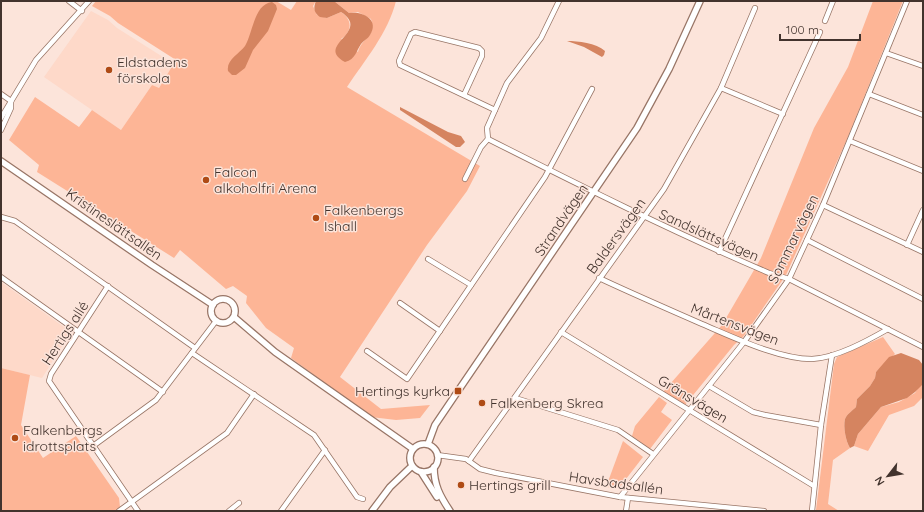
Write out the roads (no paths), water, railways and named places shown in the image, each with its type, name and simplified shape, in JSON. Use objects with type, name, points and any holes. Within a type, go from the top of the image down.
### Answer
[{"type":"street","points":[[69,1],[82,11]]},
{"type":"street","points":[[1,118],[36,60],[82,11],[89,1]]},
{"type":"street","points":[[465,179],[481,146],[488,139],[487,128],[511,76],[541,38],[559,1]]},
{"type":"street","name":"Strandvägen","points":[[428,444],[435,425],[595,191],[647,111],[682,42],[700,1]]},
{"type":"street","points":[[825,21],[833,1]]},
{"type":"street","name":"Sommarvägen","points":[[620,497],[744,342],[789,279],[823,205],[908,1]]},
{"type":"street","name":"Baldersvägen","points":[[469,461],[664,189],[721,88],[755,8]]},
{"type":"street","points":[[464,95],[482,56],[482,51],[479,48],[415,32],[411,34],[399,61],[400,65],[495,110]]},
{"type":"street","points":[[719,252],[820,32]]},
{"type":"street","points":[[886,54],[923,66]]},
{"type":"street","points":[[721,88],[783,114]]},
{"type":"street","points":[[366,350],[407,379],[550,170],[592,89]]},
{"type":"street","points":[[1,94],[12,101]]},
{"type":"street","points":[[869,94],[923,115]]},
{"type":"street","points":[[1,130],[11,108],[12,101]]},
{"type":"street","name":"Sandslättsvägen","points":[[488,139],[595,191],[643,218],[769,273],[789,279],[923,347]]},
{"type":"street","points":[[850,141],[923,171]]},
{"type":"street","name":"Kristineslättsallén","points":[[1,161],[213,305]]},
{"type":"street","points":[[823,205],[923,252]]},
{"type":"street","points":[[907,245],[923,210]]},
{"type":"street","points":[[1,217],[15,221],[195,348]]},
{"type":"street","points":[[807,240],[923,299]]},
{"type":"street","points":[[428,259],[471,286]]},
{"type":"street","points":[[1,277],[163,392]]},
{"type":"street","name":"Mårtensvägen","points":[[599,278],[744,342],[801,358],[814,359],[832,354],[865,342],[888,329]]},
{"type":"street","name":"Hertigs allé","points":[[108,286],[51,374],[49,380],[138,511]]},
{"type":"street","points":[[220,300],[229,301],[235,309],[234,317],[225,323],[216,321],[212,314],[213,305],[220,300]]},
{"type":"street","points":[[400,303],[440,331]]},
{"type":"street","points":[[234,317],[274,352],[403,444],[413,449]]},
{"type":"street","points":[[93,446],[141,412],[163,392],[216,321]]},
{"type":"street","name":"Gränsvägen","points":[[561,332],[814,486]]},
{"type":"street","points":[[192,353],[314,435],[357,497],[363,499]]},
{"type":"street","points":[[812,511],[821,425],[832,354]]},
{"type":"street","points":[[709,386],[753,412],[765,416],[821,425]]},
{"type":"street","points":[[119,511],[227,433],[254,394]]},
{"type":"street","points":[[515,398],[618,430],[653,454]]},
{"type":"street","points":[[446,511],[421,472],[412,466],[409,459],[413,449],[421,444],[428,444],[434,448],[437,455],[434,467],[438,491],[450,511]]},
{"type":"street","points":[[281,511],[325,450]]},
{"type":"street","name":"Havsbadsallén","points":[[437,455],[461,458],[469,461],[480,469],[496,473],[620,497],[764,511]]},
{"type":"street","points":[[372,511],[390,487],[412,466]]},
{"type":"street","points":[[421,472],[428,471],[434,467]]},
{"type":"street","points":[[626,511],[628,498]]},
{"type":"street","points":[[229,511],[239,503]]},
{"type":"place","name":"Eldstadens förskola","points":[[109,70]]},
{"type":"place","name":"Falcon alkoholfri Arena","points":[[206,180]]},
{"type":"place","name":"Falkenbergs Ishall","points":[[316,218]]},
{"type":"place","name":"Hertings kyrka","points":[[458,391]]},
{"type":"place","name":"Falkenberg Skrea","points":[[482,403]]},
{"type":"place","name":"Falkenbergs idrottsplats","points":[[15,438]]},
{"type":"place","name":"Hertings grill","points":[[461,485]]}]
